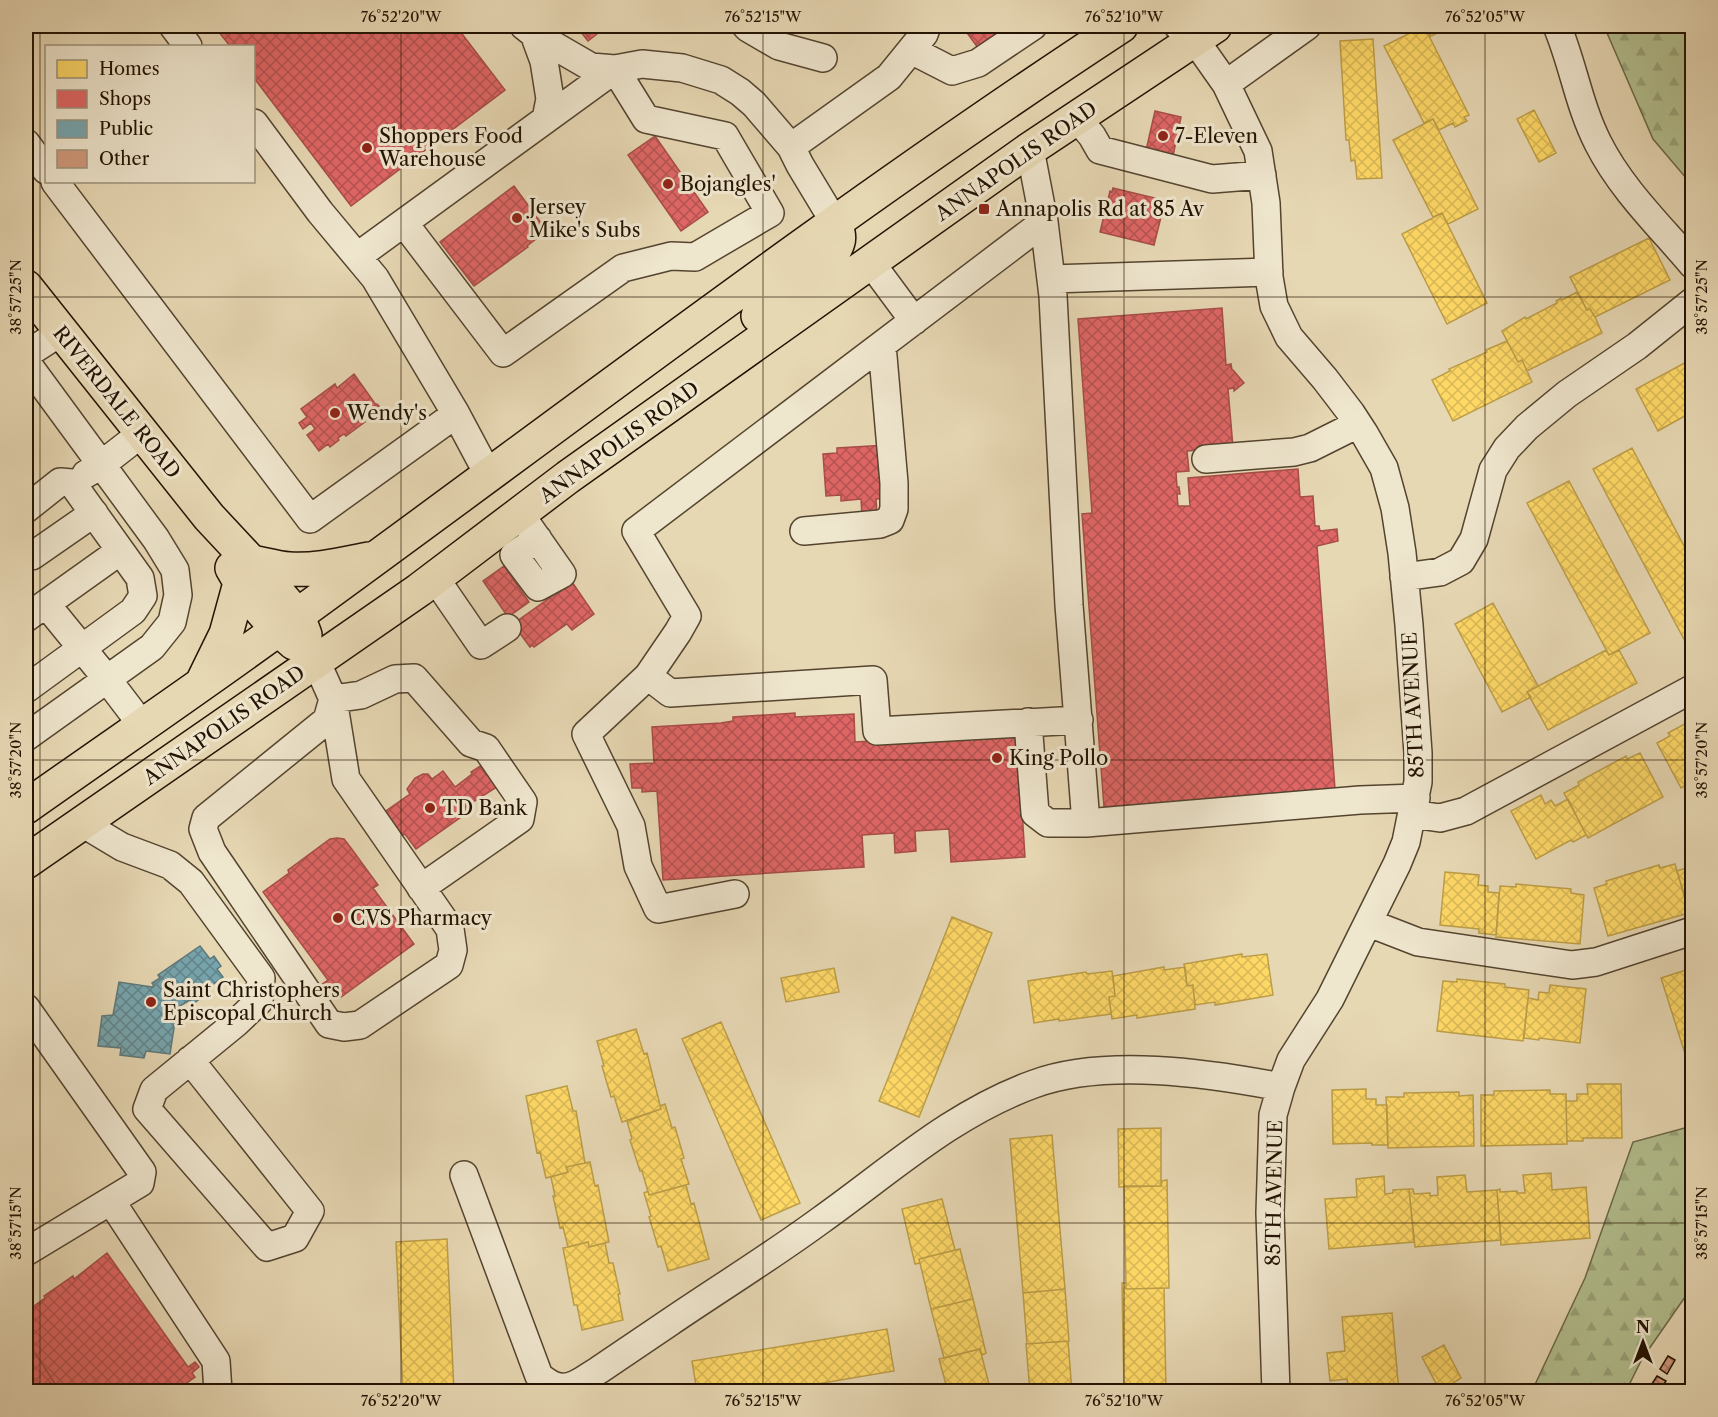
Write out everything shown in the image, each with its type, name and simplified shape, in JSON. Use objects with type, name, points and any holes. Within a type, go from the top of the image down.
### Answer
[{"type":"main road","points":[[26,807],[288,622],[648,357],[835,223],[1040,79],[1121,26]]},
{"type":"main road","name":"ANNAPOLIS ROAD","points":[[26,862],[435,578],[529,526],[612,446],[1077,118],[1196,28]]},
{"type":"main road","points":[[612,446],[651,398],[817,271],[833,254],[839,239],[835,223]]},
{"type":"main road","name":"RIVERDALE ROAD","points":[[26,287],[209,517],[246,572],[288,622],[316,661]]},
{"type":"main road","points":[[202,683],[226,634],[246,572],[334,566],[376,558]]},
{"type":"street","points":[[746,26],[779,46],[823,58]]},
{"type":"street","points":[[791,147],[889,77],[924,34],[927,26]]},
{"type":"street","points":[[911,50],[952,71],[978,63],[1033,26]]},
{"type":"street","points":[[1557,26],[1583,106],[1599,146],[1628,189],[1692,264]]},
{"type":"street","name":"85TH AVENUE","points":[[1196,28],[1258,151],[1266,203],[1269,272],[1274,306],[1289,337],[1358,424],[1384,468],[1395,508],[1404,577],[1418,753],[1418,782],[1406,842],[1369,923],[1330,999],[1291,1060],[1273,1115],[1270,1213],[1276,1392]]},
{"type":"street","points":[[1226,84],[1302,29]]},
{"type":"street","points":[[529,30],[591,67],[615,69],[642,64],[682,68],[721,80],[754,104],[791,147],[835,223]]},
{"type":"street","points":[[529,30],[544,61],[550,99],[546,119]]},
{"type":"street","points":[[358,256],[615,69]]},
{"type":"street","points":[[404,223],[503,353],[623,268],[671,256],[695,257],[770,213],[725,136],[646,119],[615,69]]},
{"type":"street","points":[[1077,118],[1100,150],[1212,179],[1262,175]]},
{"type":"street","points":[[255,124],[320,212],[375,278],[456,414],[488,474]]},
{"type":"street","points":[[1030,149],[1044,222],[1051,279],[1069,605],[1086,823]]},
{"type":"street","points":[[56,183],[310,519],[456,414]]},
{"type":"street","points":[[735,894],[658,909],[638,866],[631,826],[586,734],[648,676],[687,616],[636,531],[1044,222]]},
{"type":"street","points":[[871,263],[914,321]]},
{"type":"street","points":[[1051,279],[1269,272]]},
{"type":"street","points":[[1404,577],[1440,572],[1461,561],[1474,539],[1493,470],[1507,448],[1527,427],[1567,394],[1637,346],[1692,302]]},
{"type":"street","points":[[26,736],[152,647],[172,622],[178,595],[175,570],[156,539],[26,362],[30,352],[61,332]]},
{"type":"street","points":[[804,531],[880,524],[890,520],[894,509],[894,483],[882,345]]},
{"type":"street","points":[[1206,459],[1294,452],[1310,448],[1358,424]]},
{"type":"street","points":[[26,509],[60,482],[72,483],[101,465],[141,433]]},
{"type":"street","points":[[26,689],[133,611],[143,596],[140,578],[72,483]]},
{"type":"street","points":[[32,556],[94,513]]},
{"type":"street","points":[[120,551],[36,611],[82,648],[142,725]]},
{"type":"street","points":[[435,578],[481,645],[507,628]]},
{"type":"street","points":[[316,661],[333,699],[346,779],[450,929],[453,950],[449,965],[360,1025],[344,1027],[329,1024],[212,852],[203,829],[206,818],[327,720],[333,699]]},
{"type":"street","points":[[648,676],[670,693],[873,680],[878,731],[1079,720]]},
{"type":"street","points":[[333,699],[361,695],[395,679],[414,678],[471,743],[486,748],[523,802],[520,819],[421,888]]},
{"type":"street","points":[[1028,722],[1035,813],[1048,823],[1086,823],[1360,800],[1414,806],[1440,818],[1466,811],[1495,797],[1692,690]]},
{"type":"street","points":[[82,823],[122,847],[170,865],[192,882],[261,978],[259,1001],[236,1023],[190,1060],[154,1090],[147,1108],[267,1246],[295,1238],[310,1211],[190,1060]]},
{"type":"street","points":[[1369,923],[1418,942],[1572,965],[1596,962],[1692,931]]},
{"type":"street","points":[[26,1008],[142,1172],[140,1183],[26,1252]]},
{"type":"street","points":[[464,1175],[539,1376],[550,1389],[570,1386],[615,1359],[821,1221],[910,1153],[963,1117],[1008,1094],[1036,1083],[1064,1076],[1120,1070],[1187,1073],[1281,1087]]},
{"type":"street","points":[[111,1201],[216,1361],[218,1392]]},
{"type":"green space","points":[[1604,26],[1692,26],[1692,185],[1653,139]]},
{"type":"green space","points":[[1692,1126],[1692,1287],[1642,1359],[1626,1391],[1532,1391],[1585,1278],[1633,1142]]},
{"type":"building: Homes","points":[[1424,26],[1469,115],[1464,117],[1467,121],[1455,127],[1453,123],[1439,130],[1433,119],[1424,123],[1384,46]]},
{"type":"building: Homes","points":[[1424,26],[1452,26],[1431,36]]},
{"type":"building: Homes","points":[[1373,39],[1382,178],[1357,179],[1355,160],[1351,161],[1349,140],[1346,140],[1340,41]]},
{"type":"building: Homes","points":[[1534,110],[1556,153],[1539,162],[1517,119]]},
{"type":"building: Homes","points":[[1433,119],[1478,209],[1448,224],[1442,213],[1433,217],[1393,140]]},
{"type":"building: Homes","points":[[1442,213],[1487,303],[1447,324],[1402,234]]},
{"type":"building: Homes","points":[[1649,238],[1670,280],[1595,317],[1590,309],[1587,310],[1570,277]]},
{"type":"building: Homes","points":[[1577,292],[1587,310],[1590,309],[1595,317],[1602,333],[1527,371],[1522,360],[1518,362],[1502,331],[1525,317],[1526,319],[1557,303],[1556,301],[1561,298],[1562,300]]},
{"type":"building: Homes","points":[[1507,341],[1518,362],[1522,360],[1532,382],[1453,421],[1432,380],[1450,371],[1449,369]]},
{"type":"building: Homes","points":[[1692,359],[1692,412],[1658,431],[1636,389]]},
{"type":"building: Homes","points":[[1632,448],[1692,561],[1692,640],[1686,643],[1593,469]]},
{"type":"building: Homes","points":[[1569,481],[1650,633],[1609,655],[1527,503]]},
{"type":"building: Homes","points":[[1493,603],[1538,686],[1527,692],[1531,697],[1502,712],[1455,624]]},
{"type":"building: Homes","points":[[1606,650],[1609,655],[1619,650],[1637,683],[1548,730],[1527,692]]},
{"type":"building: Homes","points":[[1692,720],[1692,782],[1681,788],[1657,743],[1670,736],[1668,733]]},
{"type":"building: Homes","points":[[1640,753],[1663,797],[1588,838],[1564,793],[1579,785],[1578,782],[1626,756],[1627,759]]},
{"type":"building: Homes","points":[[1541,795],[1545,804],[1551,800],[1555,806],[1568,799],[1586,835],[1573,842],[1571,840],[1536,859],[1511,811]]},
{"type":"building: Homes","points":[[1692,860],[1692,909],[1689,910],[1677,871],[1689,867],[1687,861]]},
{"type":"building: Homes","points":[[1675,864],[1689,913],[1608,936],[1594,888],[1607,884],[1606,881],[1659,865],[1660,868]]},
{"type":"building: Homes","points":[[1445,872],[1479,875],[1478,885],[1488,886],[1488,892],[1499,893],[1496,935],[1479,933],[1479,929],[1440,925]]},
{"type":"building: Homes","points":[[1516,884],[1571,889],[1571,893],[1584,895],[1580,944],[1496,937],[1500,886],[1516,887]]},
{"type":"building: Homes","points":[[952,917],[992,933],[919,1117],[879,1101]]},
{"type":"building: Homes","points":[[1242,954],[1242,957],[1267,954],[1273,995],[1215,1005],[1215,1002],[1195,1005],[1193,985],[1187,986],[1184,964]]},
{"type":"building: Homes","points":[[1164,967],[1164,970],[1185,967],[1187,986],[1193,985],[1195,1009],[1137,1018],[1137,1015],[1112,1019],[1109,997],[1115,996],[1113,976]]},
{"type":"building: Homes","points":[[834,968],[839,992],[786,1002],[781,978]]},
{"type":"building: Homes","points":[[1692,968],[1692,1058],[1687,1060],[1661,978]]},
{"type":"building: Homes","points":[[1112,971],[1115,996],[1109,997],[1111,1014],[1034,1023],[1028,981],[1086,972],[1087,974]]},
{"type":"building: Homes","points":[[1457,979],[1505,984],[1505,987],[1529,990],[1523,1041],[1437,1031],[1443,981],[1457,982]]},
{"type":"building: Homes","points":[[1550,985],[1586,989],[1580,1043],[1524,1038],[1528,998],[1538,1000],[1539,992],[1549,993]]},
{"type":"building: Homes","points":[[721,1022],[800,1203],[761,1220],[682,1039]]},
{"type":"building: Homes","points":[[636,1029],[644,1054],[647,1053],[661,1109],[622,1122],[614,1096],[611,1097],[597,1041]]},
{"type":"building: Homes","points":[[1587,1084],[1621,1084],[1622,1138],[1583,1138],[1583,1141],[1567,1141],[1566,1101],[1577,1101],[1577,1094],[1588,1094]]},
{"type":"building: Homes","points":[[567,1086],[573,1111],[576,1111],[585,1163],[566,1167],[568,1172],[546,1178],[540,1152],[537,1153],[526,1096]]},
{"type":"building: Homes","points":[[1366,1089],[1366,1099],[1376,1099],[1376,1105],[1387,1105],[1388,1145],[1333,1144],[1332,1090]]},
{"type":"building: Homes","points":[[1550,1090],[1550,1094],[1566,1094],[1567,1144],[1481,1146],[1481,1095],[1494,1095],[1494,1091]]},
{"type":"building: Homes","points":[[1459,1092],[1459,1096],[1473,1095],[1474,1146],[1388,1148],[1386,1097],[1404,1097],[1404,1093]]},
{"type":"building: Homes","points":[[665,1104],[672,1128],[675,1127],[684,1158],[681,1159],[689,1184],[649,1195],[630,1140],[632,1139],[627,1121],[661,1109],[660,1106]]},
{"type":"building: Homes","points":[[1161,1128],[1161,1186],[1119,1187],[1118,1129]]},
{"type":"building: Homes","points":[[1052,1135],[1065,1289],[1023,1293],[1010,1139]]},
{"type":"building: Homes","points":[[590,1162],[595,1186],[598,1185],[609,1242],[589,1247],[588,1242],[568,1247],[563,1227],[560,1228],[551,1177],[568,1172],[566,1167]]},
{"type":"building: Homes","points":[[1551,1173],[1552,1190],[1586,1187],[1590,1238],[1501,1245],[1497,1190],[1525,1193],[1523,1175]]},
{"type":"building: Homes","points":[[1465,1175],[1467,1192],[1497,1190],[1501,1240],[1415,1247],[1409,1189],[1413,1189],[1414,1194],[1438,1195],[1437,1177]]},
{"type":"building: Homes","points":[[1384,1176],[1385,1194],[1393,1193],[1393,1190],[1409,1189],[1414,1242],[1329,1249],[1325,1199],[1357,1197],[1356,1179]]},
{"type":"building: Homes","points":[[1167,1180],[1169,1288],[1126,1289],[1124,1186],[1161,1186],[1162,1181]]},
{"type":"building: Homes","points":[[686,1185],[691,1204],[694,1203],[709,1259],[668,1271],[661,1246],[658,1247],[644,1193],[648,1191],[649,1195]]},
{"type":"building: Homes","points":[[942,1199],[955,1250],[919,1259],[920,1263],[915,1264],[902,1209]]},
{"type":"building: Homes","points":[[447,1239],[454,1392],[403,1392],[396,1242]]},
{"type":"building: Homes","points":[[588,1242],[589,1247],[605,1243],[609,1263],[613,1263],[623,1320],[582,1330],[577,1305],[574,1305],[563,1248]]},
{"type":"building: Homes","points":[[960,1249],[973,1299],[931,1309],[919,1259]]},
{"type":"building: Homes","points":[[1122,1283],[1126,1283],[1126,1289],[1164,1288],[1166,1391],[1124,1392]]},
{"type":"building: Homes","points":[[1065,1289],[1069,1341],[1027,1344],[1023,1293]]},
{"type":"building: Homes","points":[[973,1299],[986,1353],[982,1355],[980,1349],[944,1358],[931,1309]]},
{"type":"building: Homes","points":[[1392,1313],[1399,1392],[1346,1392],[1347,1379],[1330,1381],[1327,1353],[1345,1351],[1342,1317]]},
{"type":"building: Homes","points":[[887,1329],[894,1371],[770,1392],[697,1392],[692,1361]]},
{"type":"building: Homes","points":[[1068,1341],[1072,1392],[1030,1392],[1026,1344]]},
{"type":"building: Homes","points":[[1444,1345],[1461,1378],[1453,1383],[1455,1386],[1445,1391],[1443,1387],[1439,1389],[1422,1357]]},
{"type":"building: Homes","points":[[980,1349],[991,1392],[948,1392],[939,1359]]},
{"type":"building: Shops","name":"Shoppers Food Warehouse","points":[[214,26],[456,26],[505,90],[351,206],[255,79],[255,45],[229,45]]},
{"type":"building: Shops","points":[[576,26],[590,26],[597,34],[588,41]]},
{"type":"building: Shops","points":[[962,26],[1018,26],[981,52]]},
{"type":"building: Shops","name":"7-Eleven","points":[[1155,111],[1181,117],[1172,161],[1145,155]]},
{"type":"building: Shops","name":"Bojangles'","points":[[655,136],[708,212],[681,231],[628,155]]},
{"type":"building: Shops","points":[[514,186],[544,227],[546,225],[550,230],[474,286],[440,242]]},
{"type":"building: Shops","points":[[1113,188],[1163,200],[1162,205],[1164,205],[1154,245],[1100,232],[1110,191],[1112,192]]},
{"type":"building: Shops","points":[[1222,308],[1226,365],[1231,364],[1232,370],[1244,383],[1234,391],[1234,388],[1228,389],[1233,447],[1187,451],[1189,471],[1176,472],[1180,494],[1177,494],[1178,506],[1190,506],[1188,478],[1298,469],[1300,497],[1313,496],[1315,526],[1319,526],[1320,531],[1337,529],[1338,541],[1317,546],[1335,789],[1269,794],[1269,800],[1258,795],[1163,803],[1163,807],[1156,808],[1156,803],[1104,807],[1082,514],[1092,513],[1078,319]]},
{"type":"building: Shops","name":"Wendy's","points":[[354,374],[379,406],[361,418],[365,422],[346,436],[344,434],[338,438],[339,440],[330,447],[328,444],[319,451],[307,435],[315,429],[311,423],[303,429],[299,423],[307,417],[301,409],[335,384],[337,388]]},
{"type":"building: Shops","points":[[887,445],[890,498],[876,499],[877,515],[862,516],[861,499],[841,501],[841,495],[826,496],[823,454],[837,453],[837,448]]},
{"type":"building: Shops","points":[[504,566],[529,602],[508,617],[483,581]]},
{"type":"building: Shops","points":[[572,582],[594,614],[572,630],[567,624],[534,647],[532,645],[530,647],[513,624]]},
{"type":"building: Shops","points":[[795,713],[795,717],[854,714],[855,742],[1017,732],[1025,857],[951,862],[949,829],[915,831],[916,851],[895,853],[894,833],[862,835],[864,867],[663,880],[657,791],[642,792],[642,788],[632,788],[630,764],[654,763],[652,727],[721,723],[733,721],[733,717]]},
{"type":"building: Shops","name":"TD Bank","points":[[485,763],[500,785],[468,805],[471,810],[416,849],[405,834],[402,836],[386,813],[410,794],[407,789],[415,778],[428,774],[432,779],[443,771],[455,787]]},
{"type":"building: Shops","name":"CVS Pharmacy","points":[[330,839],[344,839],[378,885],[373,888],[414,944],[341,997],[337,993],[323,1003],[314,990],[328,980],[263,892]]},
{"type":"building: Shops","points":[[107,1253],[188,1367],[195,1362],[199,1367],[192,1373],[195,1377],[174,1392],[60,1392],[26,1339],[26,1312],[45,1298],[44,1296],[73,1276],[74,1279]]},
{"type":"building: Shops","points":[[26,1339],[58,1388],[54,1391],[50,1383],[39,1392],[26,1392]]},
{"type":"building: Public","name":"Saint Christophers Episcopal Church","points":[[200,946],[210,959],[214,956],[221,966],[217,969],[223,977],[200,994],[202,997],[193,1004],[190,1000],[173,1010],[176,1015],[170,1054],[146,1051],[144,1058],[120,1055],[121,1048],[98,1046],[102,1016],[113,1015],[119,982],[152,987],[154,986],[152,983],[160,978],[158,975]]},
{"type":"building: Other","points":[[1668,1356],[1675,1360],[1667,1374],[1660,1369]]},
{"type":"building: Other","points":[[1657,1376],[1666,1381],[1659,1392],[1650,1392],[1648,1390]]},
{"type":"place","name":"7-Eleven","points":[[1163,136]]},
{"type":"place","name":"Shoppers Food Warehouse","points":[[367,148]]},
{"type":"place","name":"Bojangles'","points":[[668,184]]},
{"type":"place","name":"Annapolis Rd at 85 Av","points":[[984,209]]},
{"type":"place","name":"Jersey Mike's Subs","points":[[517,218]]},
{"type":"place","name":"Wendy's","points":[[335,413]]},
{"type":"place","name":"King Pollo","points":[[997,758]]},
{"type":"place","name":"TD Bank","points":[[430,808]]},
{"type":"place","name":"CVS Pharmacy","points":[[338,918]]},
{"type":"place","name":"Saint Christophers Episcopal Church","points":[[151,1002]]}]
